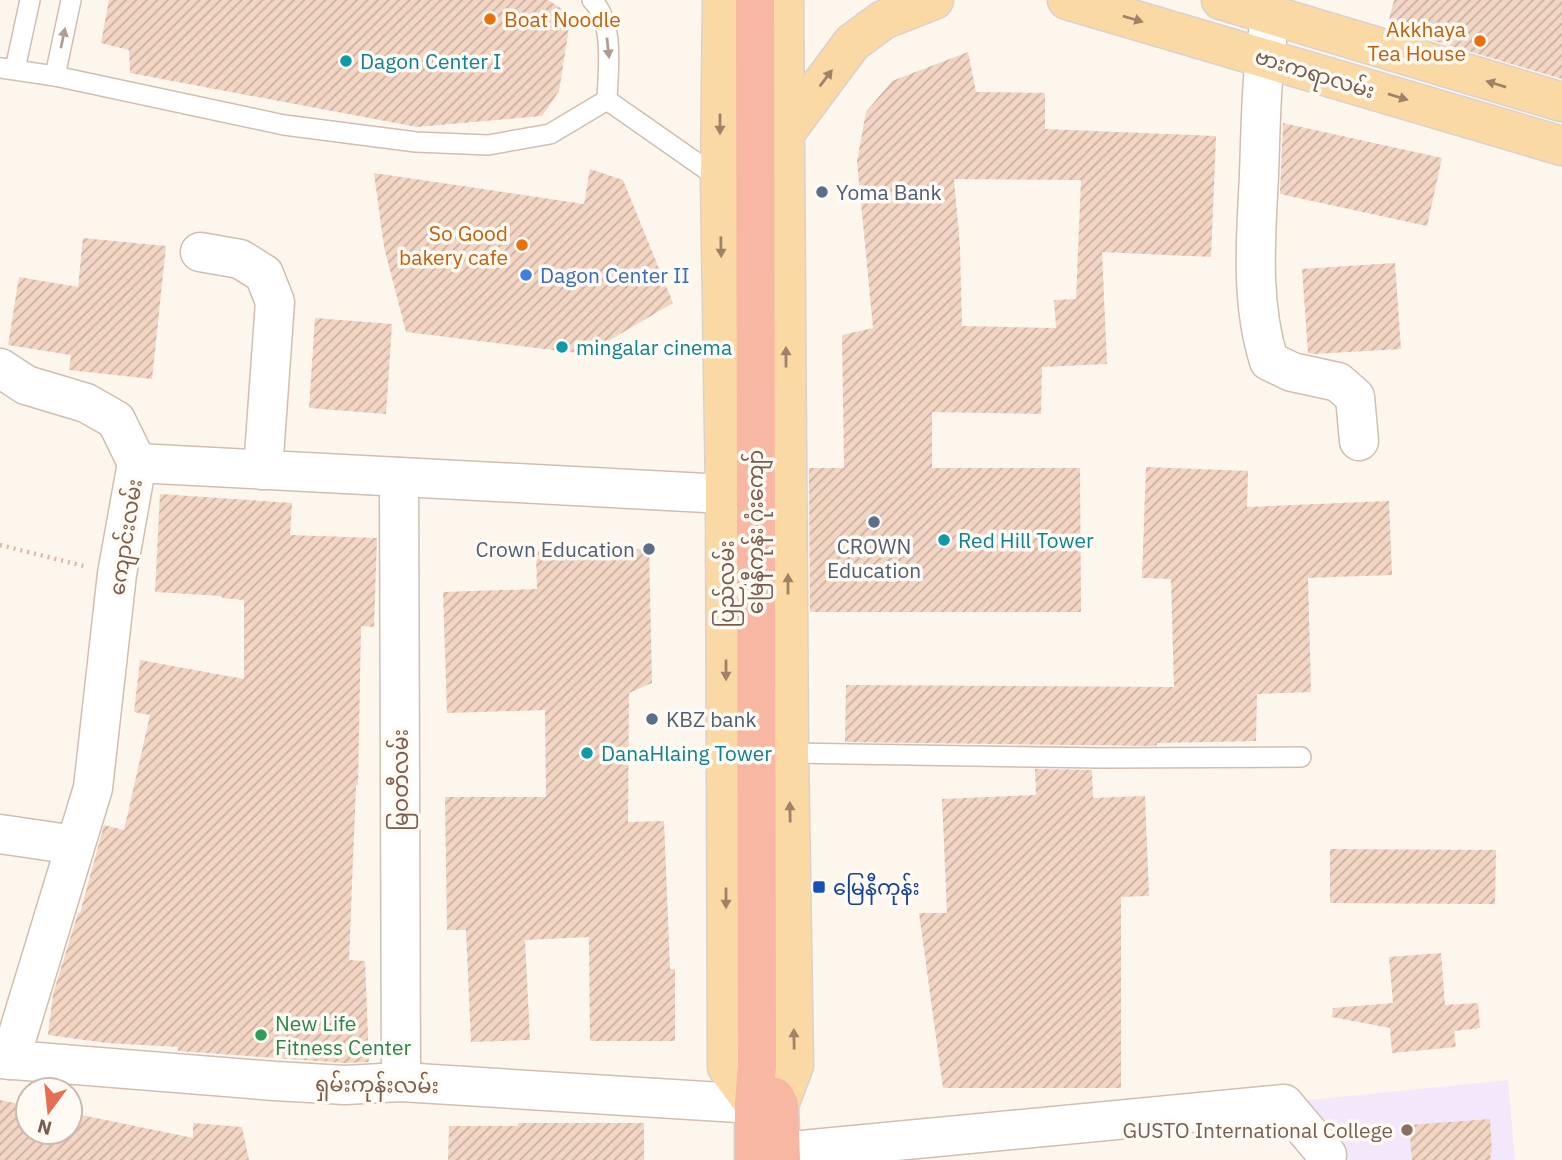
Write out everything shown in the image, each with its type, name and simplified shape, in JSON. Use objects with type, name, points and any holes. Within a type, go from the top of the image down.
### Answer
[{"type":"highway","name":"မြေနီကုန်း ဂုံးကျော်","points":[[755,0],[757,1065],[767,1104]]},
{"type":"highway","points":[[767,1104],[772,1158]]},
{"type":"main road","points":[[702,0],[720,69]]},
{"type":"main road","name":"ပြည်လမ်း","points":[[722,0],[720,178],[725,494],[727,1067],[767,1104]]},
{"type":"main road","points":[[767,1104],[794,1065],[784,0]]},
{"type":"main road","points":[[785,132],[852,43],[883,20],[934,0]]},
{"type":"main road","name":"ဗားကရာလမ်း","points":[[1067,0],[1562,146]]},
{"type":"main road","name":"ဗားကရာလမ်း","points":[[1221,0],[1562,102]]},
{"type":"street","points":[[1271,15],[1263,57],[1255,273],[1262,339],[1269,361],[1292,372],[1338,383],[1355,397],[1359,441]]},
{"type":"street","points":[[200,252],[240,259],[264,274],[275,302],[263,470]]},
{"type":"street","points":[[0,368],[26,385],[86,403],[116,420],[137,463]]},
{"type":"street","name":"ကျောင်းလမ်း","points":[[5,1059],[93,788],[117,574],[137,463],[725,494]]},
{"type":"street","name":"မြဝတီလမ်း","points":[[399,477],[401,1082]]},
{"type":"street","points":[[0,834],[75,845]]},
{"type":"street","name":"ရှမ်းကုန်းလမ်း","points":[[5,1059],[275,1081],[345,1085],[401,1082],[767,1104]]},
{"type":"street","points":[[772,1158],[1284,1104],[1327,1155]]},
{"type":"lane","points":[[30,0],[8,68],[284,125],[416,142],[488,145],[550,134],[607,100]]},
{"type":"lane","points":[[55,76],[71,0]]},
{"type":"lane","points":[[592,0],[598,7],[610,47],[607,100]]},
{"type":"lane","points":[[607,100],[720,178]]},
{"type":"lane","points":[[789,753],[1102,758],[1301,757]]},
{"type":"path","points":[[0,545],[117,574]]},
{"type":"shaded area","name":"GUSTO International College","points":[[1508,1080],[1515,1160],[1305,1160],[1299,1101]]},
{"type":"building","name":"Dagon Center I","points":[[109,0],[548,0],[571,15],[559,91],[542,116],[417,127],[130,73],[129,50],[101,43]]},
{"type":"building","points":[[1394,0],[1562,0],[1562,79],[1387,27]]},
{"type":"building","points":[[968,52],[976,92],[1045,93],[1045,129],[1216,136],[1211,257],[1102,252],[1107,364],[1042,367],[1041,414],[932,412],[932,468],[1080,468],[1081,612],[810,612],[809,468],[844,468],[842,335],[873,328],[857,161],[866,112],[892,81]],"holes":[[[954,179],[1081,180],[1076,299],[1054,300],[1056,328],[962,326],[960,247]]]},
{"type":"building","points":[[1283,123],[1442,158],[1427,226],[1280,194]]},
{"type":"building","name":"Dagon Center II","points":[[590,169],[623,180],[673,303],[586,354],[406,332],[384,247],[374,173],[584,204]]},
{"type":"building","points":[[83,238],[166,246],[152,379],[69,370],[71,355],[8,345],[19,277],[78,287]]},
{"type":"building","points":[[1395,263],[1401,349],[1308,353],[1302,269]]},
{"type":"building","points":[[315,318],[392,324],[386,414],[309,408]]},
{"type":"building","points":[[1146,467],[1248,471],[1247,507],[1389,501],[1392,575],[1308,578],[1311,692],[1257,694],[1256,741],[1157,743],[1152,746],[845,742],[846,685],[1174,687],[1171,579],[1142,578]]},
{"type":"building","points":[[160,494],[292,503],[290,535],[377,538],[374,627],[361,626],[358,785],[349,960],[365,961],[369,1062],[345,1063],[178,1051],[178,1047],[107,1043],[48,1035],[53,994],[80,913],[104,825],[124,830],[150,715],[134,712],[140,660],[244,679],[244,600],[155,592]]},
{"type":"building","points":[[649,549],[652,683],[629,693],[628,822],[664,821],[670,969],[675,969],[675,1041],[590,1041],[589,937],[525,940],[530,1040],[471,1042],[466,930],[447,930],[445,797],[546,797],[545,710],[447,713],[443,592],[537,589],[536,551]]},
{"type":"building","points":[[1035,769],[1092,770],[1093,798],[1145,796],[1149,896],[1121,897],[1121,1088],[943,1088],[919,913],[947,913],[942,799],[1036,795]]},
{"type":"building","points":[[1330,849],[1496,850],[1495,904],[1330,903]]},
{"type":"building","points":[[1441,953],[1445,1005],[1478,1003],[1480,1028],[1454,1031],[1456,1047],[1392,1053],[1390,1028],[1332,1017],[1333,1008],[1393,1003],[1389,957]]},
{"type":"building","points":[[0,1100],[14,1103],[14,1146],[84,1146],[84,1116],[193,1138],[193,1123],[242,1127],[249,1160],[0,1160]]},
{"type":"building","points":[[1490,1119],[1491,1160],[1412,1160],[1409,1125]]},
{"type":"building","points":[[518,1123],[644,1123],[644,1160],[448,1160],[449,1126],[518,1126]]},
{"type":"place","name":"Boat Noodle","points":[[490,19]]},
{"type":"place","name":"Akkhaya Tea House","points":[[1480,41]]},
{"type":"place","name":"Dagon Center I","points":[[346,61]]},
{"type":"place","name":"Yoma Bank","points":[[822,192]]},
{"type":"place","name":"So Good bakery cafe","points":[[522,245]]},
{"type":"place","name":"Dagon Center II","points":[[526,275]]},
{"type":"place","name":"mingalar cinema","points":[[562,347]]},
{"type":"place","name":"CROWN Education","points":[[874,522]]},
{"type":"place","name":"Red Hill Tower","points":[[944,540]]},
{"type":"place","name":"Crown Education","points":[[649,549]]},
{"type":"place","name":"KBZ bank","points":[[652,719]]},
{"type":"place","name":"DanaHlaing Tower","points":[[587,753]]},
{"type":"place","name":"မြေနီကုန်း","points":[[819,887]]},
{"type":"place","name":"New Life Fitness Center","points":[[261,1035]]},
{"type":"place","name":"GUSTO International College","points":[[1407,1130]]}]
